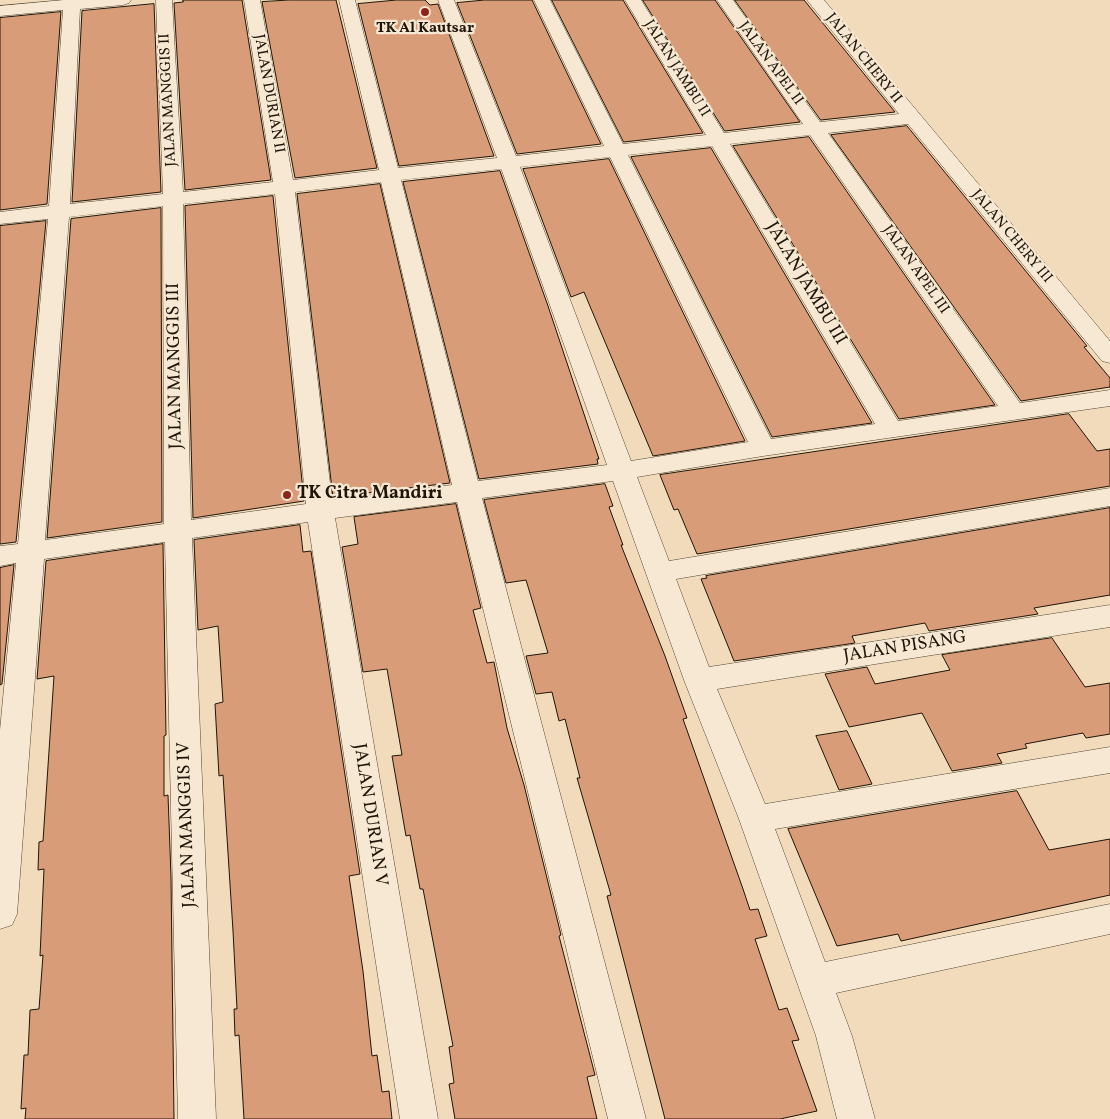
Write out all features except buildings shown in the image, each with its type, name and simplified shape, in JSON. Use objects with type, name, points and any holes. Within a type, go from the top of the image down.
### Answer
[{"type":"street","points":[[0,11],[72,2],[123,0]]},
{"type":"street","name":"JALAN MANGGIS II","points":[[164,0],[173,200]]},
{"type":"street","name":"JALAN DURIAN II","points":[[252,0],[284,188],[320,510]]},
{"type":"street","points":[[347,0],[467,491],[627,1119]]},
{"type":"street","points":[[446,0],[510,163],[699,680],[755,818],[834,1036],[856,1119]]},
{"type":"street","points":[[542,0],[762,448]]},
{"type":"street","name":"JALAN JAMBU II","points":[[633,0],[718,139]]},
{"type":"street","name":"JALAN APEL II","points":[[725,0],[816,128]]},
{"type":"street","name":"JALAN CHERY II","points":[[815,0],[912,118]]},
{"type":"street","points":[[0,914],[59,212],[72,2]]},
{"type":"street","points":[[0,218],[912,118]]},
{"type":"street","name":"JALAN CHERY III","points":[[912,118],[1110,356]]},
{"type":"street","name":"JALAN APEL III","points":[[816,128],[1014,412]]},
{"type":"street","name":"JALAN JAMBU III","points":[[718,139],[891,429]]},
{"type":"street","name":"JALAN MANGGIS III","points":[[173,200],[178,531]]},
{"type":"street","points":[[0,556],[320,510],[624,471],[762,448],[1110,398]]},
{"type":"street","points":[[661,572],[1110,497]]},
{"type":"street","name":"JALAN DURIAN V","points":[[320,510],[419,1119]]},
{"type":"street","name":"JALAN MANGGIS IV","points":[[178,531],[197,1119]]},
{"type":"street","name":"JALAN PISANG","points":[[699,680],[1110,616]]},
{"type":"street","points":[[755,818],[1110,760]]},
{"type":"street","points":[[814,981],[1110,919]]},
{"type":"place","name":"TK Al Kautsar","points":[[425,12]]},
{"type":"place","name":"TK Citra Mandiri","points":[[287,495]]}]
